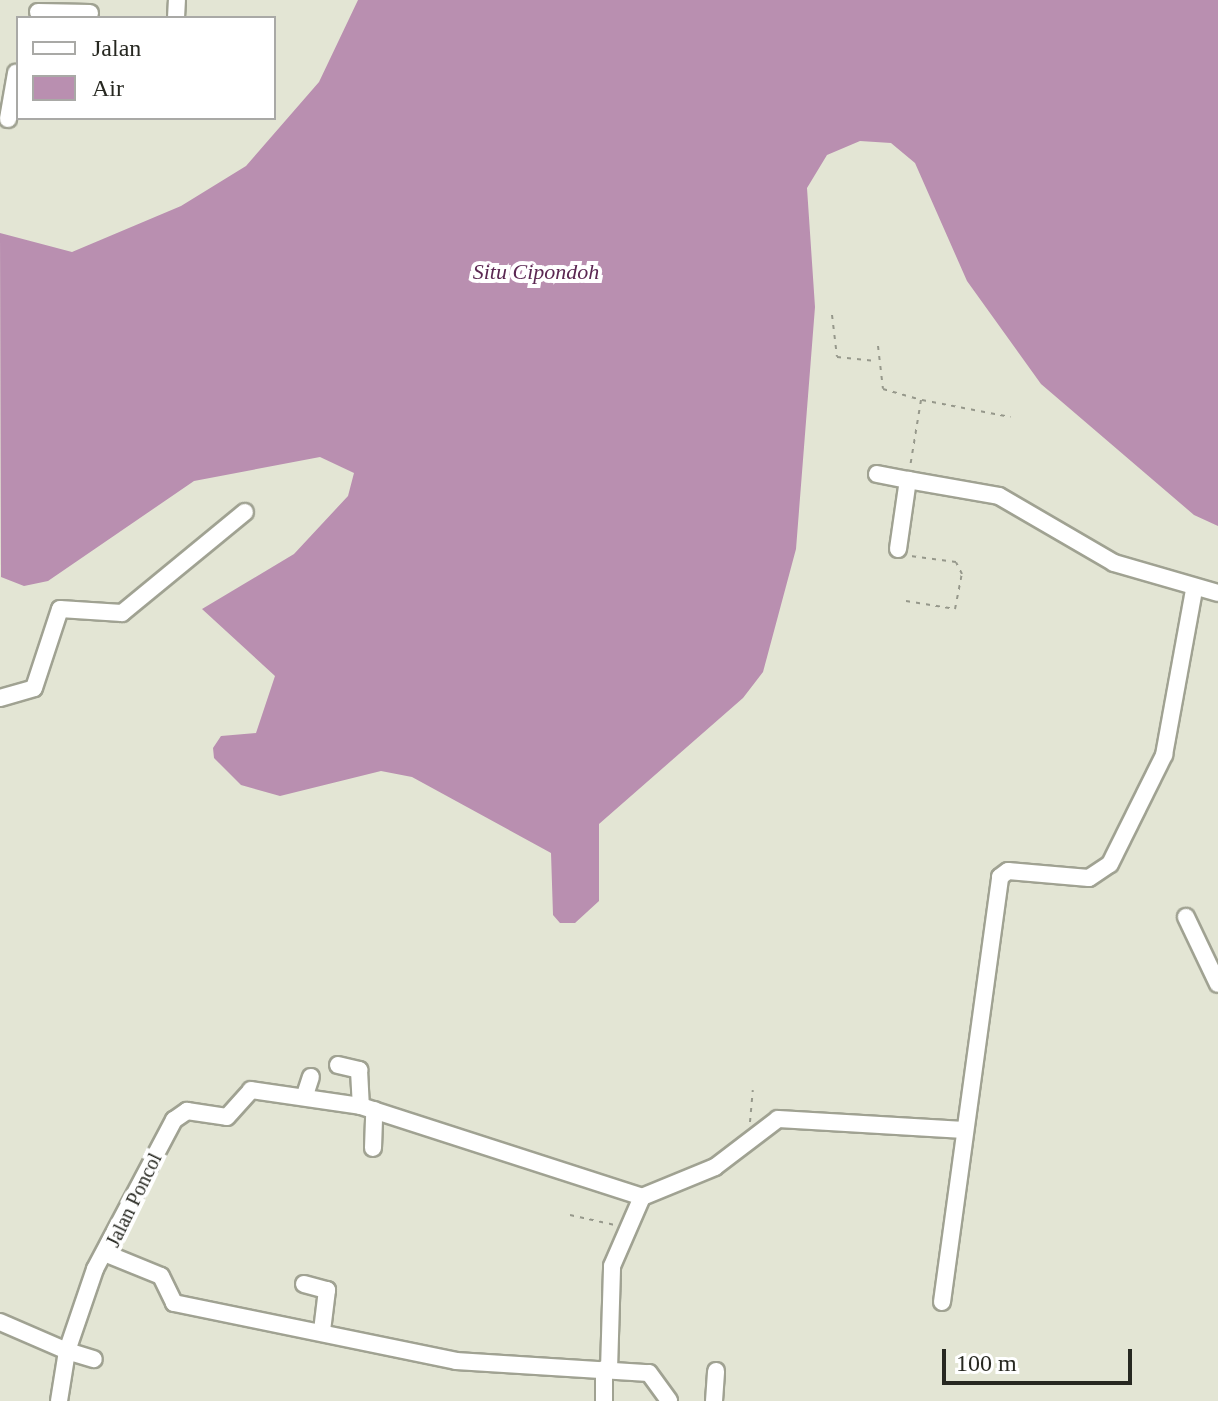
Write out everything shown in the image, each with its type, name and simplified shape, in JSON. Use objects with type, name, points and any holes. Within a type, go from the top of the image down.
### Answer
[{"type":"street","points":[[38,12],[90,10]]},
{"type":"street","points":[[8,119],[15,100],[11,73]]},
{"type":"street","points":[[877,474],[999,496],[1114,563],[1194,590],[1218,593]]},
{"type":"street","points":[[898,549],[908,480]]},
{"type":"street","points":[[0,698],[34,688],[60,609],[122,613],[245,512]]},
{"type":"street","points":[[942,1302],[1000,877],[1008,871],[1089,878],[1110,864],[1164,755],[1194,590]]},
{"type":"street","points":[[1186,917],[1218,984]]},
{"type":"street","points":[[338,1065],[359,1070],[373,1148]]},
{"type":"street","points":[[311,1077],[305,1095],[368,1108],[642,1197]]},
{"type":"street","name":"Jalan Poncol","points":[[59,1401],[67,1351],[89,1282],[107,1254],[179,1113],[227,1117],[251,1090],[305,1095]]},
{"type":"street","points":[[604,1401],[610,1280],[624,1227],[642,1197],[715,1167],[790,1117],[965,1130]]},
{"type":"street","points":[[107,1254],[161,1276],[174,1303],[456,1361],[655,1375],[669,1401]]},
{"type":"street","points":[[304,1284],[327,1290],[322,1331]]},
{"type":"street","points":[[0,1322],[67,1351],[94,1359]]},
{"type":"street","points":[[714,1401],[716,1371]]},
{"type":"path","points":[[832,315],[837,357],[877,361]]},
{"type":"path","points":[[878,346],[877,361],[883,389],[921,400],[1010,417]]},
{"type":"path","points":[[908,480],[921,400]]},
{"type":"path","points":[[898,549],[961,568],[955,609],[906,601]]},
{"type":"path","points":[[748,1143],[753,1090]]},
{"type":"path","points":[[570,1215],[624,1227]]},
{"type":"water","name":"Situ Cipondoh","points":[[358,0],[1218,0],[1218,526],[1194,515],[1041,384],[967,281],[915,163],[891,143],[860,141],[827,155],[807,188],[815,307],[796,549],[763,672],[743,698],[599,824],[599,901],[575,923],[560,923],[553,915],[551,853],[412,777],[381,771],[280,796],[241,785],[214,758],[213,748],[221,736],[256,733],[275,676],[202,609],[294,554],[348,496],[354,473],[320,457],[194,481],[48,581],[24,586],[1,577],[0,233],[72,252],[181,206],[246,166],[319,82]]}]
